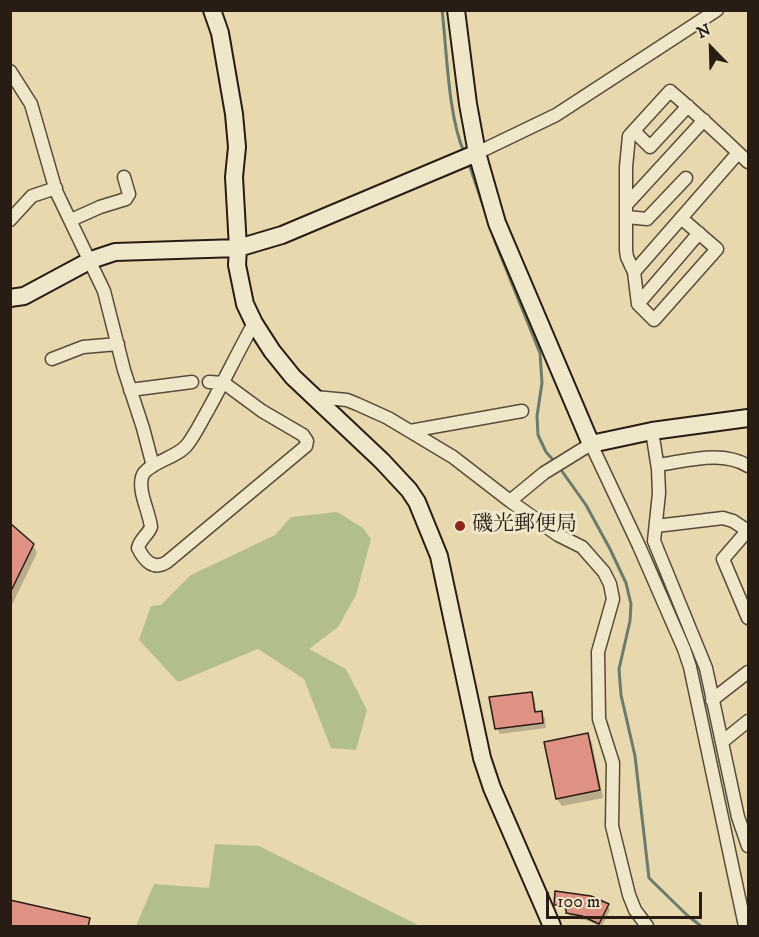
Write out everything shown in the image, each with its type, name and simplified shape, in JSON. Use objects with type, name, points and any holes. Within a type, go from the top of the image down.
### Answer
[{"type":"street","points":[[212,10],[220,33],[234,114],[237,147],[234,177],[237,265],[245,304],[272,351],[293,377],[382,461],[409,490],[424,517],[439,556],[482,758],[492,788],[552,927]]},
{"type":"street","points":[[456,10],[471,156],[591,444],[639,546],[687,658],[745,927]]},
{"type":"street","points":[[10,298],[24,296],[91,261],[127,251],[238,248],[308,225],[471,156],[556,115],[717,10]]},
{"type":"street","points":[[10,71],[31,104],[56,188],[104,291],[153,466]]},
{"type":"street","points":[[681,218],[717,249],[654,320],[638,304],[634,272],[627,257],[626,167],[629,136],[670,91],[705,120],[748,162]]},
{"type":"street","points":[[633,131],[650,147],[688,106]]},
{"type":"street","points":[[627,204],[705,120]]},
{"type":"street","points":[[634,272],[738,153]]},
{"type":"street","points":[[71,220],[100,207],[126,199],[129,194],[124,177]]},
{"type":"street","points":[[627,217],[647,219],[686,178]]},
{"type":"street","points":[[10,220],[32,196],[56,188]]},
{"type":"street","points":[[638,304],[699,233]]},
{"type":"street","points":[[209,382],[224,383],[262,411],[303,435],[307,441],[303,449],[167,562],[157,567],[152,566],[138,548],[150,527],[142,478],[148,469],[182,452],[224,383],[254,323]]},
{"type":"street","points":[[52,359],[83,347],[118,344]]},
{"type":"street","points":[[130,390],[192,382]]},
{"type":"street","points":[[315,397],[347,400],[388,418],[453,457],[558,535],[582,547],[604,572],[610,584],[612,599],[598,660],[598,719],[613,763],[612,826],[629,895],[635,910],[647,927]]},
{"type":"street","points":[[410,431],[522,411]]},
{"type":"street","points":[[510,501],[548,470],[591,444],[652,431],[748,418]]},
{"type":"street","points":[[652,431],[658,465],[659,493],[654,541],[706,668],[738,817],[748,846]]},
{"type":"street","points":[[658,465],[717,457],[736,460],[748,466]]},
{"type":"street","points":[[656,526],[723,518],[733,520],[748,530],[723,560],[748,618]]},
{"type":"street","points":[[712,700],[748,672]]},
{"type":"street","points":[[722,742],[748,721]]},
{"type":"green space","points":[[337,512],[363,528],[371,539],[356,595],[338,627],[309,649],[346,669],[367,710],[356,750],[331,748],[304,679],[258,649],[178,682],[139,640],[151,606],[161,605],[191,575],[275,535],[291,517]]},
{"type":"green space","points":[[215,844],[259,846],[420,926],[136,926],[154,884],[209,888]]},
{"type":"building","points":[[10,523],[34,544],[10,593]]},
{"type":"building","points":[[532,692],[535,712],[542,711],[543,723],[495,729],[489,697]]},
{"type":"building","points":[[588,733],[600,790],[556,799],[544,742]]},
{"type":"building","points":[[555,891],[591,896],[609,904],[599,924],[582,916],[566,913],[566,906],[554,905]]},
{"type":"building","points":[[10,900],[90,918],[88,927],[10,927]]},
{"type":"waterway","points":[[442,10],[451,102],[464,152]]},
{"type":"waterway","points":[[469,164],[496,244],[540,353],[542,383],[537,416],[538,435],[546,452],[555,462]]},
{"type":"waterway","points":[[559,467],[586,505],[610,549],[626,583],[631,604],[630,621],[619,669],[621,695],[635,756],[649,878],[701,926]]},
{"type":"place","name":"磯光郵便局","points":[[460,526]]}]
